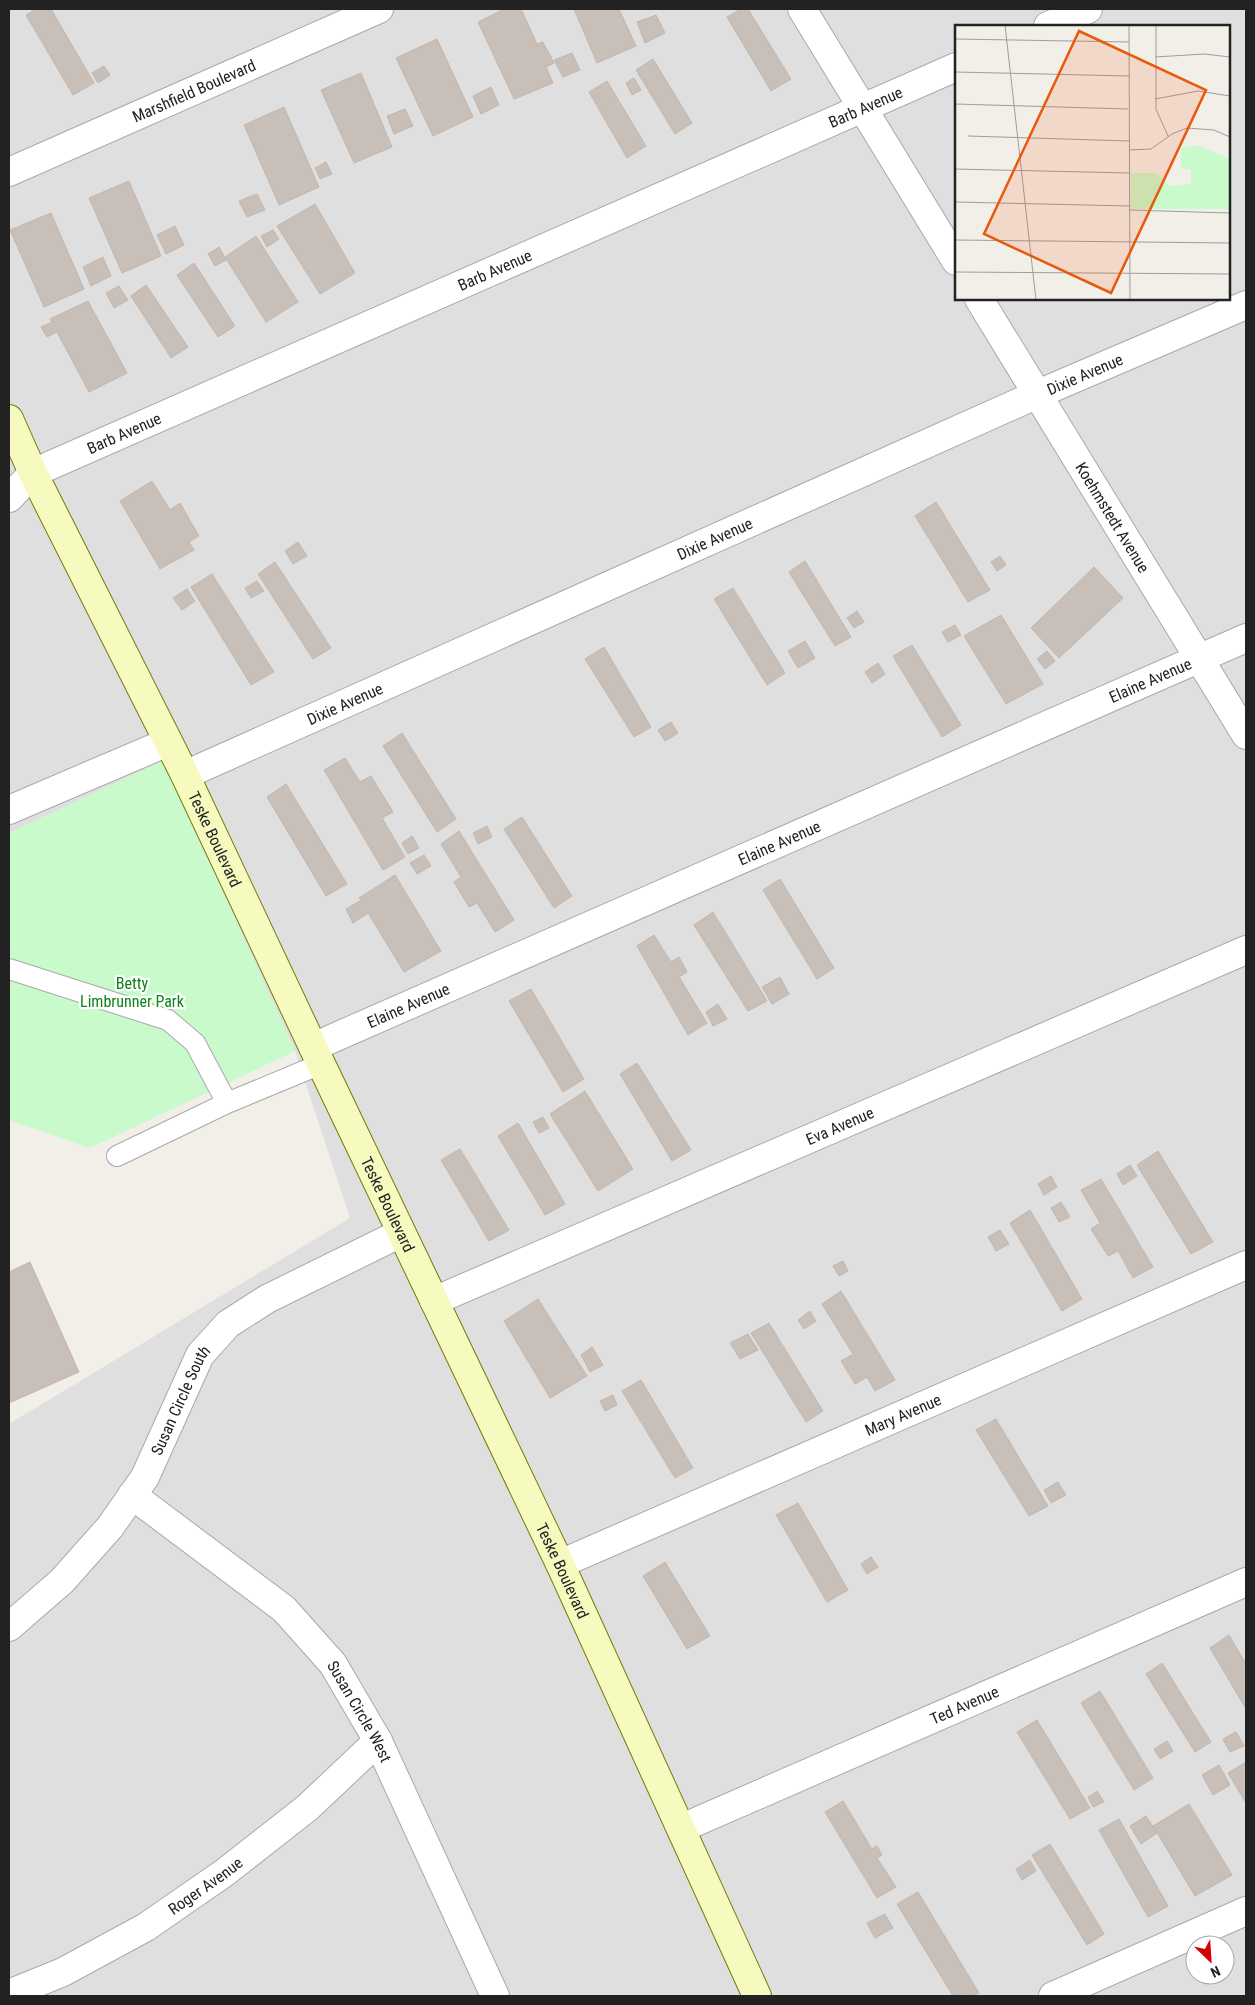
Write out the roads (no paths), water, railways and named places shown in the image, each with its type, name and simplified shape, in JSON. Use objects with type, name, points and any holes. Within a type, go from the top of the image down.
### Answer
[{"type":"street","name":"Marshfield Boulevard","points":[[9,172],[379,9]]},
{"type":"street","points":[[802,9],[955,259]]},
{"type":"street","points":[[1050,25],[1088,9]]},
{"type":"street","name":"Barb Avenue","points":[[33,473],[955,67]]},
{"type":"street","name":"Koehmstedt Avenue","points":[[980,300],[1246,735]]},
{"type":"street","name":"Dixie Avenue","points":[[185,775],[1038,394],[1246,306]]},
{"type":"street","name":"Teske Boulevard","points":[[9,420],[33,473],[185,775],[560,1564],[757,1996]]},
{"type":"street","points":[[9,498],[33,473]]},
{"type":"street","name":"Elaine Avenue","points":[[317,1056],[1246,638]]},
{"type":"street","points":[[9,810],[168,742]]},
{"type":"street","name":"Eva Avenue","points":[[434,1301],[1246,950]]},
{"type":"street","name":"Susan Circle South","points":[[9,1627],[62,1581],[110,1527],[145,1477],[200,1355],[228,1324],[267,1299],[402,1233]]},
{"type":"street","name":"Mary Avenue","points":[[560,1564],[1246,1265]]},
{"type":"street","name":"Susan Circle West","points":[[132,1495],[284,1609],[333,1664],[378,1741],[495,1996]]},
{"type":"street","name":"Ted Avenue","points":[[682,1828],[1246,1582]]},
{"type":"street","name":"Roger Avenue","points":[[9,1994],[63,1972],[154,1922],[224,1873],[307,1808],[378,1741]]},
{"type":"street","points":[[1053,1996],[1246,1911]]},
{"type":"lane","points":[[9,969],[168,1020],[195,1044],[227,1103]]},
{"type":"lane","points":[[117,1156],[227,1103],[317,1056]]},
{"type":"park label","name":"Betty Limbrunner Park","points":[[132,992]]}]
